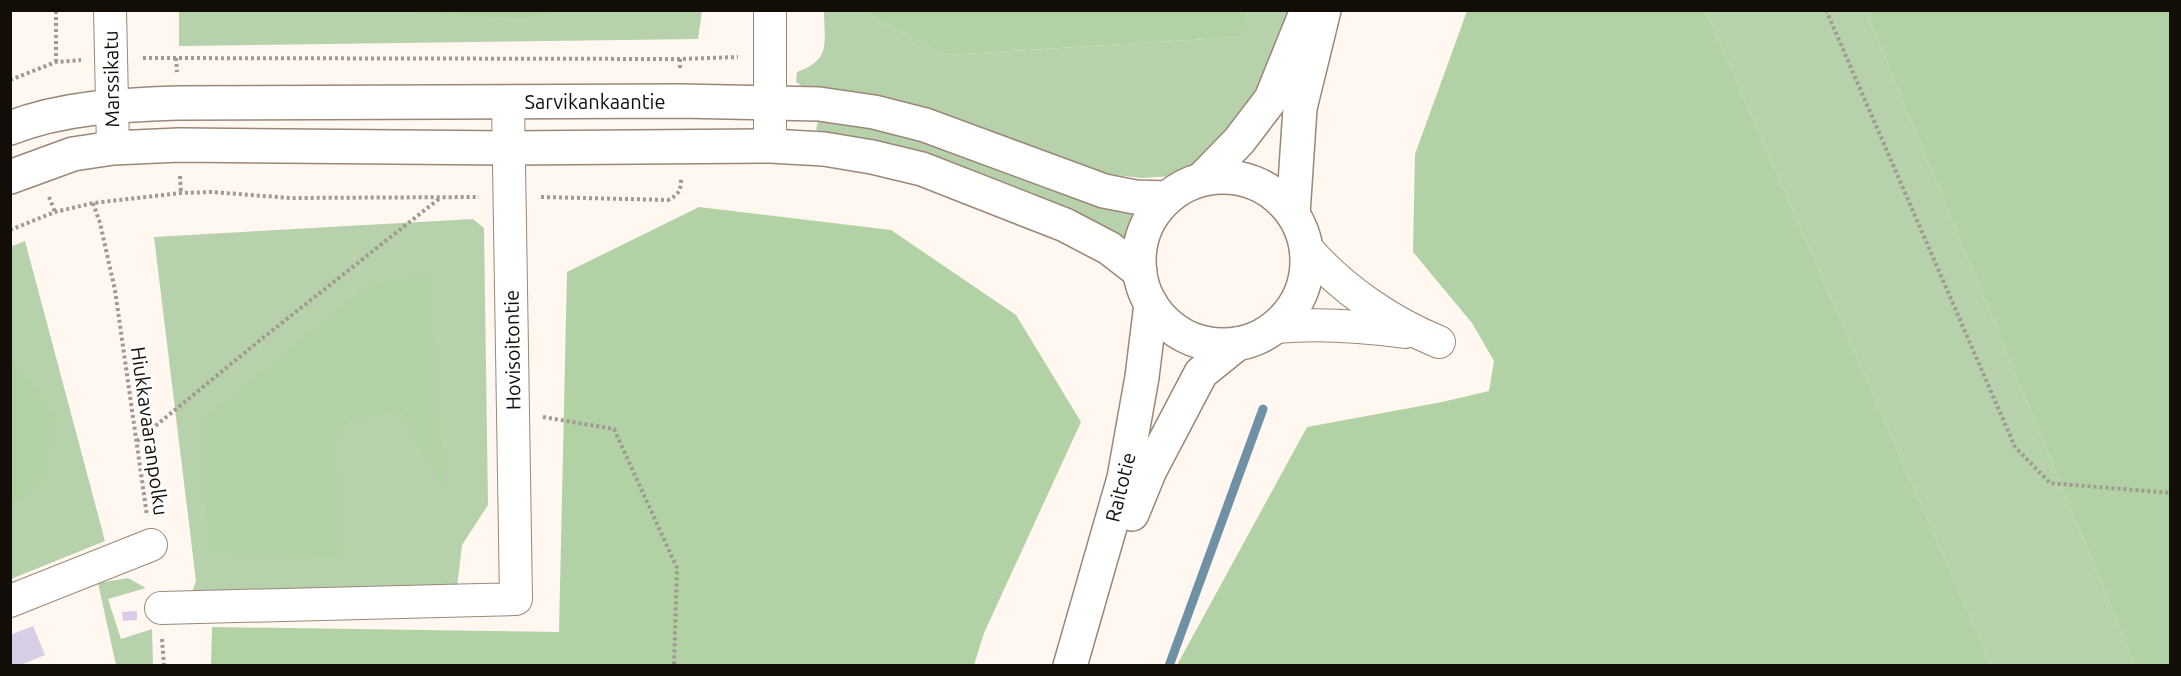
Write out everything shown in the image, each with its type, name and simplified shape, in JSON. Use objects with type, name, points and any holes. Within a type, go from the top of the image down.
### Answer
[{"type":"street","name":"Marssikatu","points":[[110,10],[113,148]]},
{"type":"street","points":[[770,10],[770,146]]},
{"type":"street","points":[[1202,179],[1239,141],[1271,99],[1307,10]]},
{"type":"street","points":[[1293,214],[1300,108],[1324,10]]},
{"type":"street","name":"Sarvikankaantie","points":[[10,128],[65,111],[178,103],[770,101],[874,111],[925,125],[1104,190],[1135,197],[1167,198]]},
{"type":"street","name":"Hovisoitontie","points":[[161,608],[516,599],[508,102]]},
{"type":"street","points":[[10,177],[73,154],[113,148],[179,145],[509,148],[770,146],[824,149],[922,169],[1089,236],[1140,272]]},
{"type":"street","points":[[1222,177],[1242,179],[1280,198],[1293,214],[1307,249],[1306,274],[1300,294],[1290,312],[1275,327],[1257,338],[1237,344],[1216,345],[1196,340],[1177,331],[1162,319],[1151,304],[1143,287],[1139,249],[1144,231],[1154,213],[1167,198],[1202,179],[1222,177]]},
{"type":"street","points":[[1275,327],[1363,326],[1429,338],[1384,314],[1325,270],[1307,249]]},
{"type":"street","name":"Raitotie","points":[[1070,666],[1124,478],[1142,377],[1151,304]]},
{"type":"street","name":"Raitotie","points":[[1070,666],[1155,460],[1201,373],[1237,344]]},
{"type":"street","points":[[10,601],[151,545]]},
{"type":"path","points":[[56,10],[56,62]]},
{"type":"path","points":[[1826,10],[2015,447],[2050,483],[2170,493]]},
{"type":"path","points":[[10,80],[56,62],[110,57],[680,59],[743,57]]},
{"type":"path","points":[[680,59],[680,101]]},
{"type":"path","points":[[10,230],[55,212],[93,203],[181,192],[290,198],[509,197],[668,200],[677,195],[681,187],[680,147]]},
{"type":"path","points":[[137,442],[264,337],[440,198]]},
{"type":"path","name":"Hiukkavaaranpolku","points":[[93,203],[100,223],[115,290],[151,545]]},
{"type":"path","points":[[513,411],[614,429],[677,568],[674,666]]},
{"type":"path","points":[[161,608],[164,666]]},
{"type":"green space","points":[[380,10],[520,20],[564,10],[702,11],[698,39],[179,46],[179,11]]},
{"type":"green space","points":[[380,11],[564,11],[520,20]]},
{"type":"green space","points":[[824,11],[861,11],[946,55],[1239,37],[1248,11],[1292,11],[1259,98],[1194,166],[1174,176],[1142,178],[1106,174],[1067,164],[810,92],[796,82],[797,72],[816,62],[821,56],[825,41]]},
{"type":"green space","points":[[861,11],[1248,11],[1240,37],[946,55]]},
{"type":"green space","points":[[1467,11],[1706,11],[1991,665],[1177,665],[1307,427],[1489,391],[1494,361],[1472,323],[1413,252],[1415,154]]},
{"type":"green space","points":[[1706,11],[1866,11],[2135,665],[1991,665]]},
{"type":"green space","points":[[1866,11],[2170,11],[2170,665],[2135,665]]},
{"type":"green space","points":[[828,118],[872,123],[1140,211],[1127,245],[823,136],[816,129],[818,122]]},
{"type":"green space","points":[[699,207],[891,230],[1016,315],[1081,422],[984,633],[974,665],[211,665],[212,627],[559,632],[567,272]]},
{"type":"green space","points":[[473,219],[484,228],[488,505],[462,545],[456,596],[191,595],[196,581],[154,237]]},
{"type":"green space","points":[[25,241],[105,541],[11,579],[10,247]]},
{"type":"green space","points":[[428,276],[445,493],[402,412],[349,420],[335,448],[345,559],[208,552],[205,419],[371,283]]},
{"type":"green space","points":[[11,358],[57,418],[40,485],[11,504]]},
{"type":"green space","points":[[128,578],[146,588],[108,599],[121,639],[152,629],[153,665],[116,665],[98,583]]},
{"type":"building","points":[[137,611],[137,620],[123,621],[122,612]]},
{"type":"building","points":[[33,626],[45,655],[18,666],[10,666],[10,635]]},
{"type":"waterway","points":[[1169,666],[1263,409]]}]
